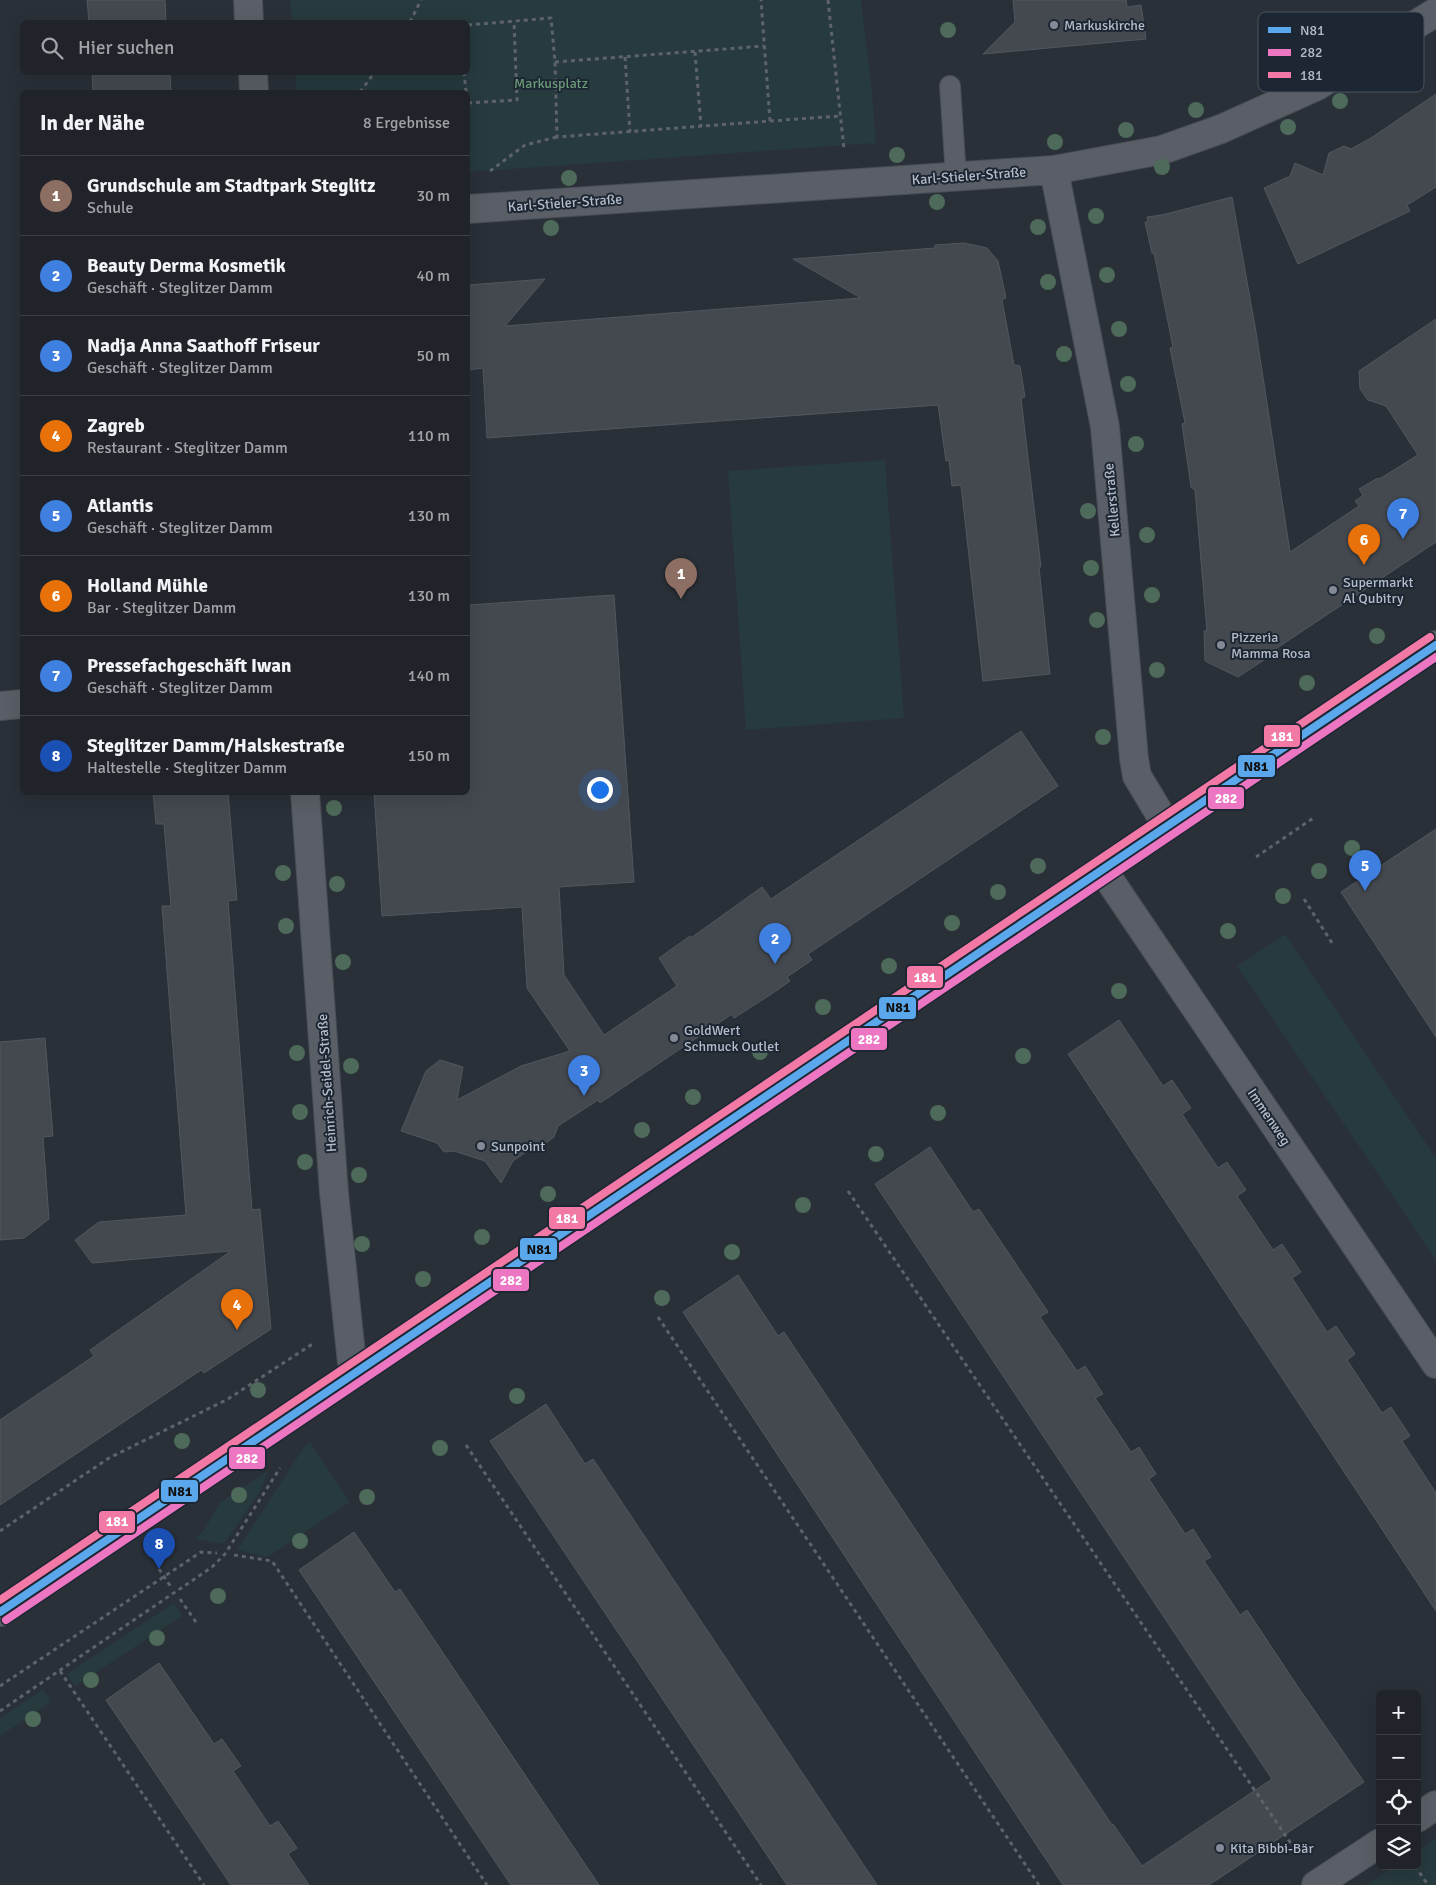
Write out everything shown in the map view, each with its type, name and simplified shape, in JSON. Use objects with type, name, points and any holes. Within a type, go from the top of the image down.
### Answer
[{"type":"main road","points":[[0,1612],[1436,645]]},
{"type":"street","points":[[248,0],[249,20]]},
{"type":"street","name":"Karl-Stieler-Straße","points":[[1424,19],[1436,12]]},
{"type":"street","points":[[253,75],[254,90]]},
{"type":"street","name":"Karl-Stieler-Straße","points":[[470,209],[1054,170],[1162,150],[1221,129],[1304,92]]},
{"type":"street","name":"Kellerstraße","points":[[1054,170],[1105,427],[1137,776],[1167,826]]},
{"type":"street","points":[[0,706],[20,704]]},
{"type":"street","name":"Heinrich-Seidel-Straße","points":[[305,795],[334,1193],[353,1373]]},
{"type":"street","name":"Immenweg","points":[[1102,870],[1436,1364]]},
{"type":"street","points":[[1421,1815],[1436,1805]]},
{"type":"street","points":[[1317,1884],[1376,1846]]},
{"type":"lane","points":[[950,86],[956,177]]},
{"type":"path","points":[[411,20],[420,0]]},
{"type":"path","points":[[760,0],[770,121]]},
{"type":"path","points":[[828,0],[844,157]]},
{"type":"path","points":[[470,25],[551,18],[555,62],[557,137]]},
{"type":"path","points":[[470,103],[517,100],[514,21]]},
{"type":"path","points":[[555,62],[764,46]]},
{"type":"path","points":[[695,52],[701,126]]},
{"type":"path","points":[[625,57],[630,132]]},
{"type":"path","points":[[362,90],[373,75]]},
{"type":"path","points":[[464,75],[466,90]]},
{"type":"path","points":[[486,174],[525,145],[557,137],[840,116]]},
{"type":"path","points":[[1256,856],[1315,817]]},
{"type":"path","points":[[1304,899],[1334,946]]},
{"type":"path","points":[[848,1190],[1317,1884]]},
{"type":"path","points":[[658,1318],[1039,1885]]},
{"type":"path","points":[[0,1531],[109,1458],[228,1399],[315,1342]]},
{"type":"path","points":[[466,1446],[761,1885]]},
{"type":"path","points":[[0,1711],[212,1567],[225,1554],[282,1466]]},
{"type":"path","points":[[0,1686],[201,1552],[217,1553]]},
{"type":"path","points":[[234,1555],[272,1561],[487,1885]]},
{"type":"path","points":[[159,1569],[171,1587]]},
{"type":"path","points":[[180,1599],[198,1625]]},
{"type":"path","points":[[60,1671],[204,1885]]},
{"type":"path","points":[[1418,1870],[1428,1885]]},
{"type":"green space","name":"Markusplatz","points":[[290,0],[861,0],[876,143],[470,172],[470,90],[297,90],[295,75],[470,75],[470,20],[292,20]]},
{"type":"green space","points":[[885,460],[904,718],[746,730],[728,471]]},
{"type":"green space","points":[[1285,934],[1436,1158],[1436,1260],[1237,966]]},
{"type":"green space","points":[[310,1442],[350,1502],[268,1557],[237,1550],[304,1447]]},
{"type":"green space","points":[[269,1470],[259,1493],[224,1544],[196,1539],[204,1530],[220,1503]]},
{"type":"green space","points":[[174,1603],[182,1616],[75,1686],[67,1674]]},
{"type":"green space","points":[[43,1689],[51,1702],[0,1736],[0,1718]]},
{"type":"green space","points":[[1436,1838],[1436,1885],[1367,1885],[1389,1870],[1421,1870],[1421,1848]]},
{"type":"building","points":[[87,0],[165,0],[166,20],[89,20]]},
{"type":"building","name":"Markuskirche","points":[[1013,0],[1126,0],[1127,7],[1141,5],[1146,39],[983,54],[1015,22]]},
{"type":"building","points":[[92,75],[170,75],[171,90],[93,90]]},
{"type":"building","points":[[1436,94],[1436,187],[1407,205],[1410,211],[1298,264],[1264,188],[1290,176],[1295,163],[1323,175],[1329,153],[1344,146],[1351,149],[1371,138]]},
{"type":"building","points":[[1232,197],[1256,332],[1290,552],[1359,506],[1355,501],[1363,495],[1359,489],[1418,455],[1386,406],[1368,400],[1360,389],[1359,371],[1436,319],[1436,542],[1265,656],[1267,658],[1238,677],[1205,661],[1204,631],[1207,631],[1195,490],[1191,487],[1182,424],[1185,423],[1170,348],[1173,347],[1154,253],[1152,253],[1145,222],[1148,222],[1147,217]]},
{"type":"building","points":[[964,243],[987,248],[998,261],[1006,298],[1002,300],[1014,365],[1020,366],[1025,397],[1021,398],[1041,567],[1039,567],[1050,674],[983,681],[961,485],[952,486],[949,460],[946,461],[938,405],[487,438],[483,368],[470,370],[470,285],[545,279],[505,326],[861,298],[793,259],[935,248],[935,245]]},
{"type":"building","points":[[614,595],[634,882],[559,887],[564,975],[604,1035],[677,986],[659,958],[690,936],[691,938],[762,887],[771,899],[1021,731],[1058,786],[808,954],[812,960],[787,977],[790,981],[773,993],[734,1018],[732,1014],[600,1103],[598,1100],[558,1126],[554,1137],[546,1143],[539,1143],[513,1161],[501,1183],[485,1161],[454,1151],[444,1152],[437,1143],[401,1131],[426,1071],[440,1060],[463,1067],[457,1100],[521,1066],[570,1051],[527,988],[522,907],[382,916],[374,795],[470,795],[470,605]]},
{"type":"building","points":[[153,795],[228,795],[237,900],[228,901],[252,1210],[260,1209],[271,1329],[204,1373],[201,1370],[0,1505],[0,1420],[94,1356],[90,1350],[231,1251],[92,1263],[75,1240],[99,1222],[186,1215],[162,906],[171,906],[164,824],[156,824]]},
{"type":"building","points":[[1436,829],[1436,1037],[1341,892]]},
{"type":"building","points":[[1119,1020],[1163,1086],[1172,1080],[1191,1108],[1182,1114],[1218,1168],[1227,1162],[1246,1190],[1237,1196],[1273,1250],[1282,1244],[1301,1272],[1292,1278],[1327,1332],[1336,1326],[1355,1354],[1347,1360],[1382,1413],[1391,1407],[1410,1436],[1402,1441],[1436,1493],[1436,1611],[1068,1054]]},
{"type":"building","points":[[45,1038],[53,1136],[43,1137],[49,1219],[24,1238],[0,1240],[0,1042]]},
{"type":"building","points":[[930,1147],[973,1212],[979,1209],[1048,1312],[1040,1317],[1077,1371],[1085,1366],[1103,1394],[1095,1398],[1131,1452],[1139,1447],[1156,1474],[1149,1479],[1185,1534],[1193,1529],[1211,1557],[1204,1561],[1240,1615],[1247,1610],[1364,1782],[1209,1885],[1063,1885],[683,1312],[738,1275],[778,1336],[784,1332],[1112,1825],[1142,1866],[1272,1779],[875,1184]]},
{"type":"building","points":[[546,1404],[585,1464],[593,1459],[877,1885],[787,1885],[490,1441]]},
{"type":"building","points":[[354,1532],[395,1592],[400,1589],[599,1885],[511,1885],[299,1570]]},
{"type":"building","points":[[159,1663],[214,1744],[222,1739],[241,1766],[233,1771],[270,1826],[278,1821],[297,1848],[288,1854],[309,1885],[231,1885],[106,1700]]},
{"type":"transit line","name":"181","points":[[0,1600],[1430,637]]},
{"type":"transit line","name":"N81","points":[[0,1612],[1436,645]]},
{"type":"transit line","name":"282","points":[[6,1620],[1436,657]]},
{"type":"place","name":"Markuskirche","points":[[1054,25]]},
{"type":"place","name":"Pressefachgeschäft Iwan","points":[[1403,539]]},
{"type":"place","name":"Holland Mühle","points":[[1364,565]]},
{"type":"place","name":"Supermarkt Al Qubitry","points":[[1333,590]]},
{"type":"place","name":"Grundschule am Stadtpark Steglitz","points":[[681,599]]},
{"type":"place","name":"Pizzeria Mamma Rosa","points":[[1221,645]]},
{"type":"place","name":"Atlantis","points":[[1365,891]]},
{"type":"place","name":"Beauty Derma Kosmetik","points":[[775,964]]},
{"type":"place","name":"GoldWert Schmuck Outlet","points":[[674,1038]]},
{"type":"place","name":"Nadja Anna Saathoff Friseur","points":[[584,1096]]},
{"type":"place","name":"Sunpoint","points":[[481,1146]]},
{"type":"place","name":"Zagreb","points":[[237,1330]]},
{"type":"place","name":"Steglitzer Damm/Halskestraße","points":[[159,1569]]},
{"type":"place","name":"Kita Bibbi-Bär","points":[[1220,1848]]}]
